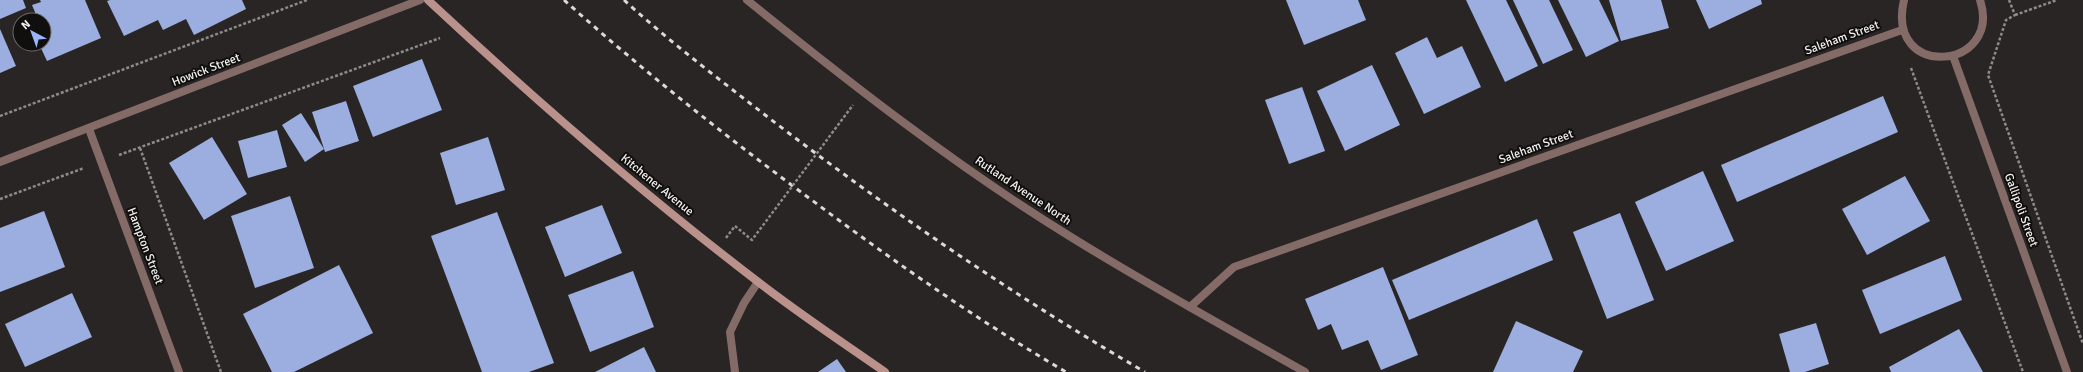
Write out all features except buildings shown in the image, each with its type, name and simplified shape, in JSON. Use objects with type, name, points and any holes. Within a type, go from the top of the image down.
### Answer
[{"type":"street","name":"Howick Street","points":[[0,162],[89,129],[420,0]]},
{"type":"street","name":"Kitchener Avenue","points":[[428,0],[525,90],[758,282],[885,372]]},
{"type":"street","name":"Rutland Avenue North","points":[[747,0],[862,93],[958,162],[1071,237],[1305,372]]},
{"type":"street","points":[[1904,0],[1900,14],[1900,30],[1910,43],[1922,53],[1938,58],[1953,56],[1969,48],[1979,35],[1984,18],[1981,0]]},
{"type":"street","name":"Saleham Street","points":[[1190,307],[1234,267],[1900,30]]},
{"type":"street","name":"Gallipoli Street","points":[[1953,56],[2067,372]]},
{"type":"street","name":"Hampton Street","points":[[89,129],[179,372]]},
{"type":"street","points":[[735,372],[730,332],[744,303],[758,282]]},
{"type":"path","points":[[0,116],[307,0]]},
{"type":"path","points":[[2009,0],[2015,16]]},
{"type":"path","points":[[2057,0],[2006,20],[1988,75],[2083,344]]},
{"type":"path","points":[[1900,30],[2022,372]]},
{"type":"path","points":[[0,199],[440,38]]},
{"type":"path","points":[[726,238],[735,226],[752,240],[852,105]]},
{"type":"path","points":[[140,148],[221,372]]},
{"type":"railway","points":[[564,0],[680,99],[833,216],[964,308],[1066,372]]},
{"type":"railway","points":[[624,0],[659,31],[769,118],[906,219],[1048,313],[1145,372]]}]
